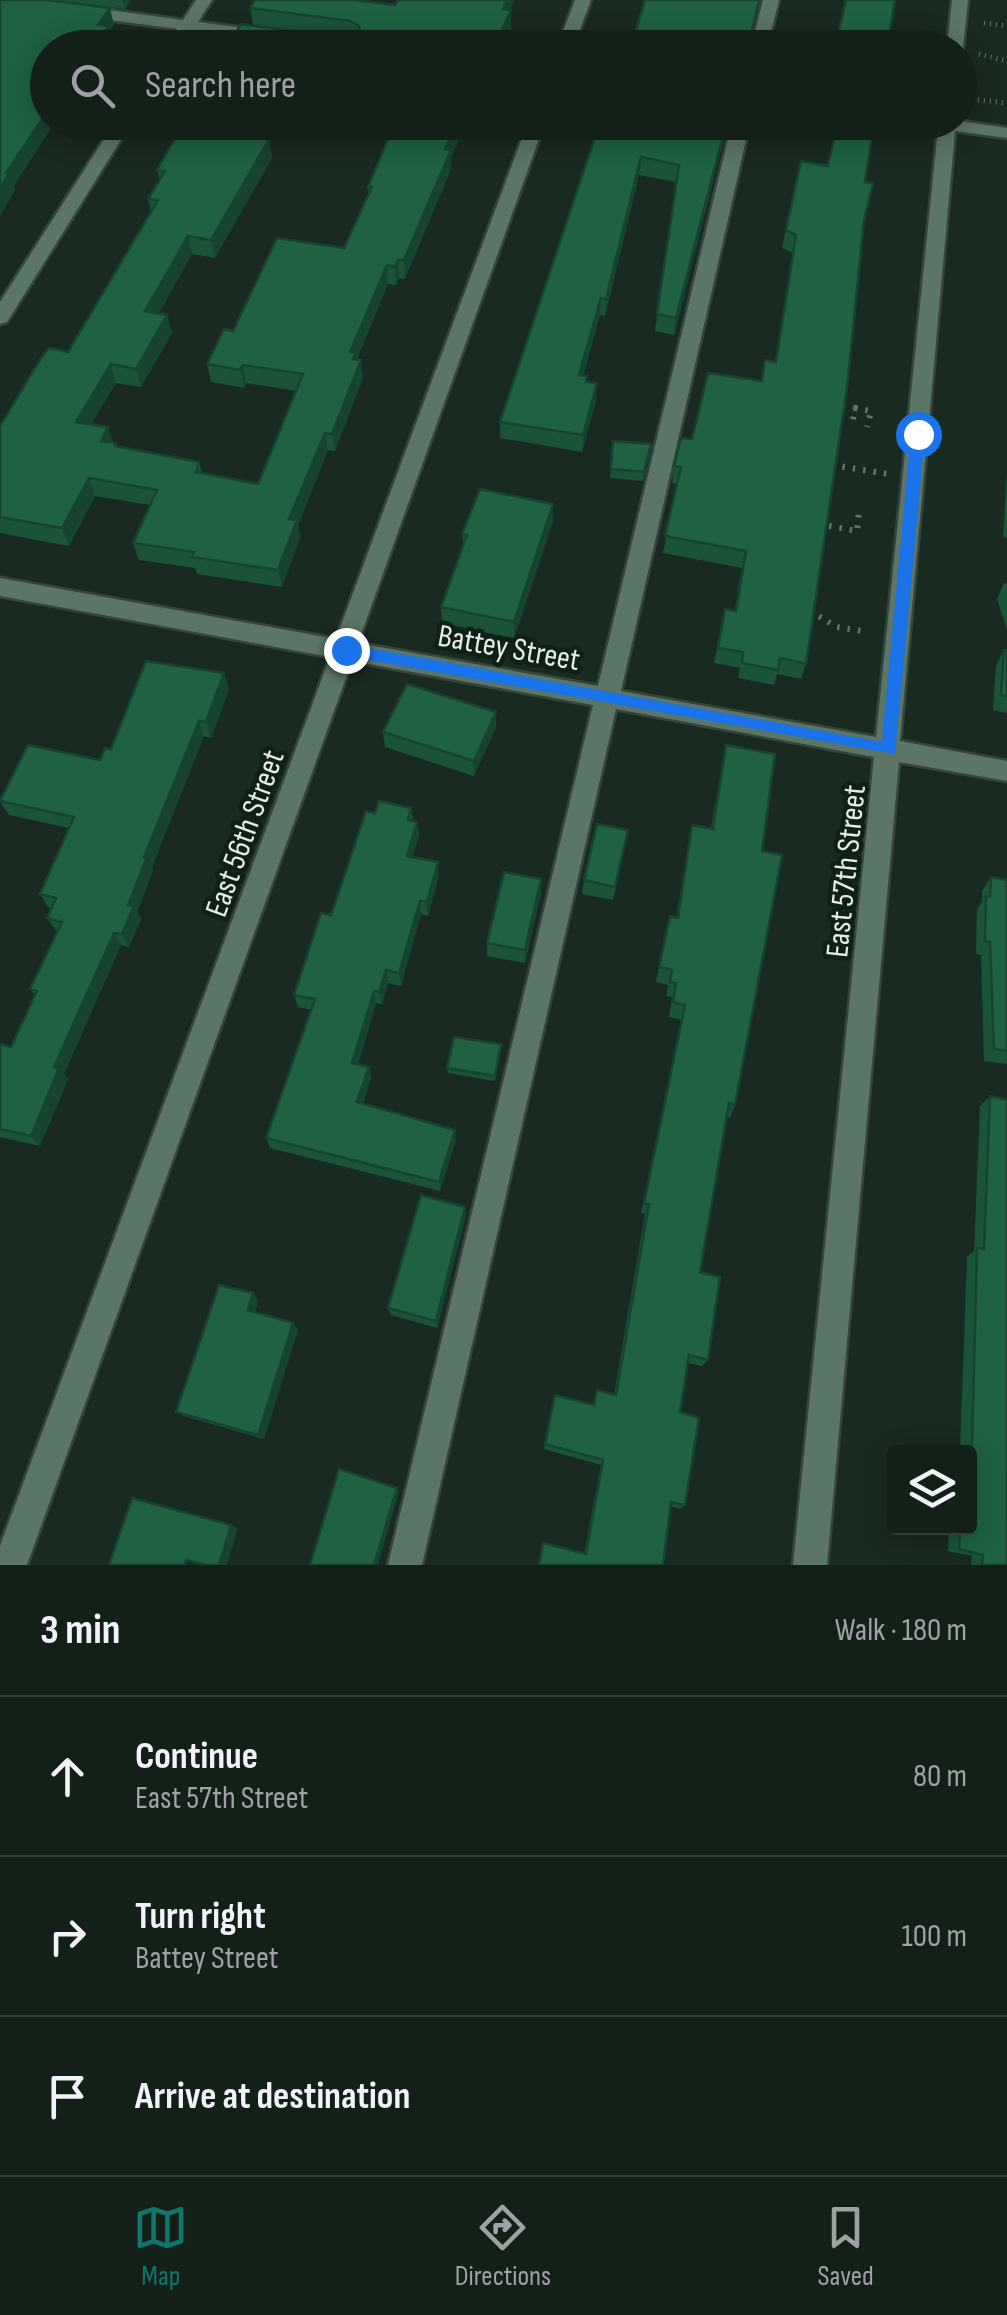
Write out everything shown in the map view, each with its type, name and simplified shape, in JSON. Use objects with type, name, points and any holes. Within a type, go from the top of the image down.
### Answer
[{"type":"street","points":[[183,30],[204,0]]},
{"type":"street","points":[[572,30],[583,0]]},
{"type":"street","points":[[764,30],[771,0]]},
{"type":"street","points":[[957,30],[960,0]]},
{"type":"street","points":[[69,10],[217,30]]},
{"type":"street","points":[[977,128],[1007,133]]},
{"type":"street","points":[[0,316],[112,140]]},
{"type":"street","name":"East 56th Street","points":[[10,1565],[530,140]]},
{"type":"street","points":[[404,1565],[737,140]]},
{"type":"street","name":"East 57th Street","points":[[810,1565],[914,478],[940,140]]},
{"type":"street","name":"Battey Street","points":[[0,586],[1007,771]]},
{"type":"path","points":[[977,54],[1007,61]]},
{"type":"path","points":[[977,100],[1007,103]]},
{"type":"path","points":[[842,406],[871,411],[868,427]]},
{"type":"path","points":[[852,424],[855,408]]},
{"type":"path","points":[[832,465],[914,478]]},
{"type":"path","points":[[829,526],[856,532],[858,511]]},
{"type":"path","points":[[810,611],[837,627],[899,638]]},
{"type":"building","points":[[0,0],[48,0],[110,8],[98,25],[109,26],[106,30],[30,30],[30,137],[0,189]]},
{"type":"building","points":[[255,0],[354,0],[395,5],[398,0],[507,0],[503,9],[511,10],[502,30],[360,30],[350,21],[250,8]]},
{"type":"building","points":[[645,0],[759,0],[752,30],[636,30]]},
{"type":"building","points":[[846,0],[895,0],[890,30],[839,30]]},
{"type":"building","points":[[241,24],[286,30],[238,30]]},
{"type":"building","points":[[174,140],[268,140],[211,240],[188,236],[145,311],[167,315],[136,369],[111,364],[76,422],[108,427],[101,441],[116,443],[115,446],[199,462],[196,472],[258,484],[303,374],[207,364],[224,329],[233,331],[277,238],[344,248],[372,187],[368,187],[388,140],[449,140],[445,149],[451,150],[404,260],[398,260],[395,267],[387,265],[350,352],[356,352],[353,359],[361,360],[332,434],[325,433],[289,519],[297,520],[278,570],[133,543],[157,490],[89,478],[62,528],[0,517],[0,426],[49,348],[68,352],[158,200],[148,199],[165,171],[157,170]]},
{"type":"building","points":[[594,140],[722,140],[676,318],[657,314],[679,165],[641,157],[606,299],[601,298],[579,375],[587,376],[586,382],[597,383],[583,435],[500,422]]},
{"type":"building","points":[[834,140],[871,140],[865,182],[873,183],[864,220],[847,388],[806,664],[780,658],[778,670],[742,663],[743,652],[718,648],[725,609],[736,611],[746,551],[665,536],[681,467],[674,466],[681,438],[692,439],[708,373],[762,381],[765,360],[776,362],[796,235],[786,230],[801,161],[828,166]]},
{"type":"building","points":[[613,441],[651,444],[644,472],[611,469]]},
{"type":"building","points":[[480,489],[553,504],[514,622],[441,607]]},
{"type":"building","points":[[1007,650],[1007,696],[1001,695]]},
{"type":"building","points":[[146,661],[224,673],[206,722],[199,721],[144,857],[128,905],[134,906],[122,934],[114,933],[54,1067],[59,1068],[31,1136],[0,1129],[0,1044],[11,1047],[37,991],[30,989],[62,922],[47,918],[56,898],[40,894],[74,817],[0,801],[28,745],[100,760],[105,748],[111,749]]},
{"type":"building","points":[[407,684],[496,712],[474,761],[383,732]]},
{"type":"building","points":[[726,745],[775,754],[762,851],[782,855],[735,1105],[729,1103],[700,1272],[720,1277],[708,1360],[689,1355],[680,1412],[699,1418],[685,1505],[671,1502],[663,1565],[539,1565],[543,1543],[586,1554],[603,1460],[545,1444],[555,1395],[594,1405],[597,1390],[616,1395],[649,1204],[644,1203],[685,1005],[673,1002],[676,983],[670,982],[672,970],[659,967],[670,916],[678,918],[692,825],[713,829]]},
{"type":"building","points":[[379,801],[411,808],[408,820],[417,822],[407,856],[438,862],[427,902],[420,901],[399,973],[386,970],[379,992],[374,991],[352,1063],[369,1067],[357,1102],[455,1130],[439,1182],[266,1138],[315,999],[294,995],[321,913],[331,915],[366,811],[375,813]]},
{"type":"building","points":[[597,824],[628,830],[615,887],[584,880]]},
{"type":"building","points":[[504,872],[541,879],[525,950],[487,943]]},
{"type":"building","points":[[991,877],[1007,880],[1007,1051],[994,1049],[990,942],[985,941],[986,896],[990,897]]},
{"type":"building","points":[[454,1037],[501,1044],[495,1076],[447,1068]]},
{"type":"building","points":[[990,1096],[1007,1100],[1007,1565],[982,1565],[983,1555],[959,1549],[960,1535],[977,1535],[977,1445],[972,1445],[977,1248],[984,1249]]},
{"type":"building","points":[[421,1195],[465,1207],[436,1321],[388,1308]]},
{"type":"building","points":[[219,1285],[253,1293],[248,1310],[293,1323],[258,1435],[176,1412]]},
{"type":"building","points":[[339,1469],[397,1488],[374,1565],[310,1565]]},
{"type":"building","points":[[132,1498],[231,1525],[219,1565],[186,1560],[185,1565],[109,1565]]},
{"type":"route","points":[[346,650],[889,750],[918,434]]}]
